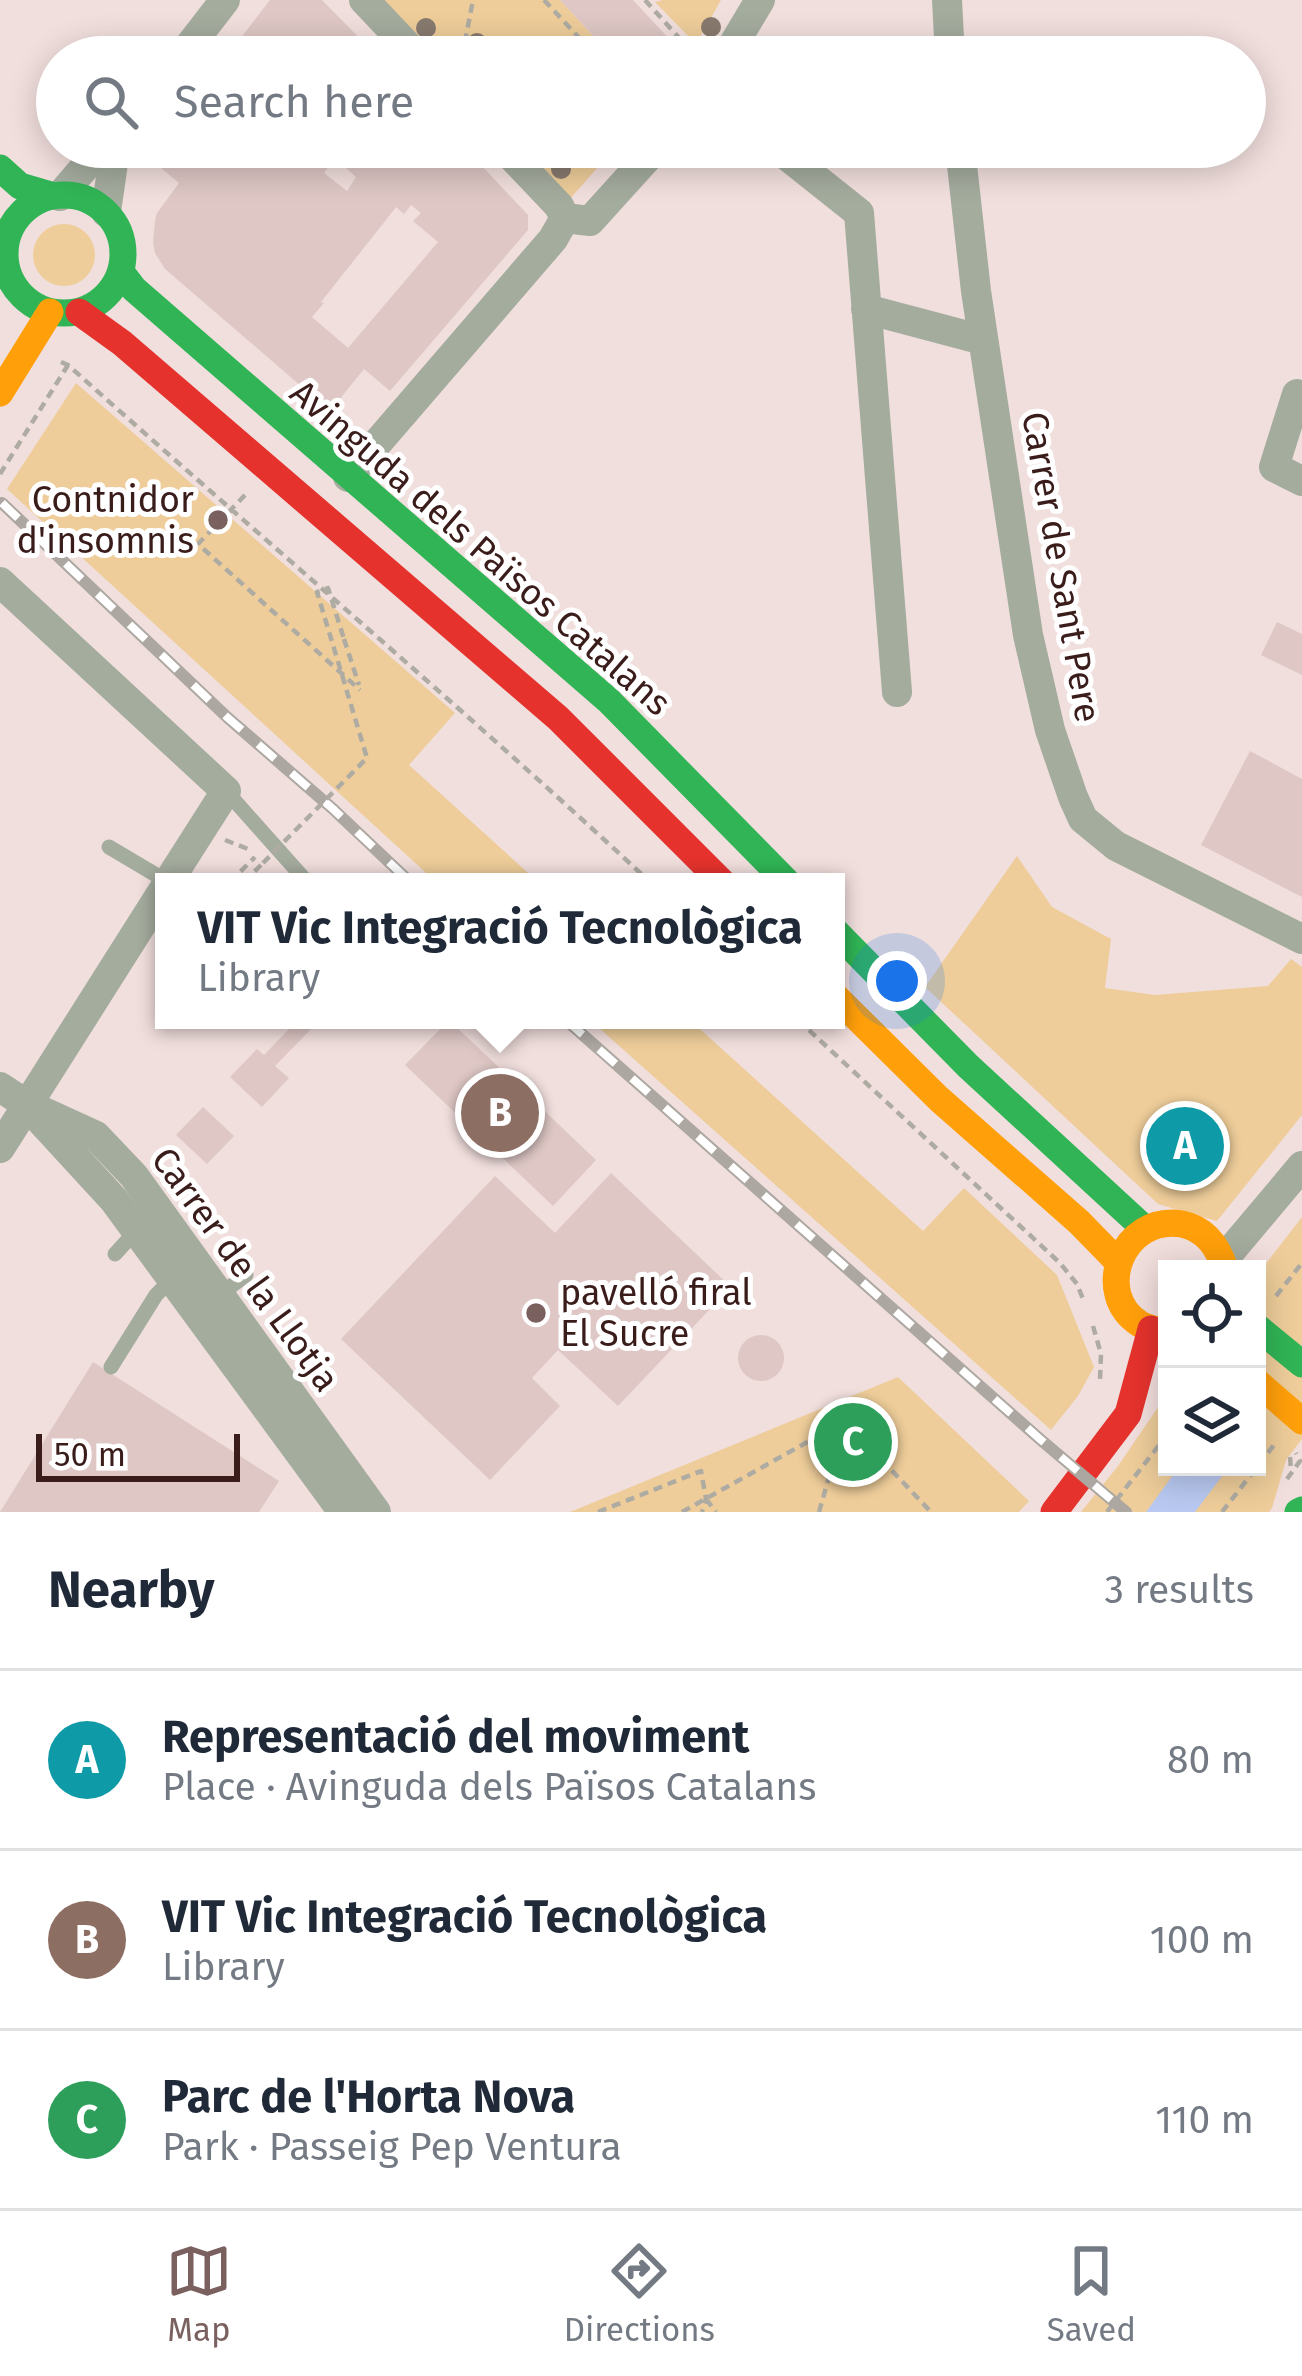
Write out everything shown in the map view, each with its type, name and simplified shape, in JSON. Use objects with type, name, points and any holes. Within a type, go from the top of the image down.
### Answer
[{"type":"street","points":[[197,36],[225,0]]},
{"type":"street","points":[[364,0],[398,36]]},
{"type":"street","points":[[739,36],[760,0]]},
{"type":"street","points":[[947,0],[949,36]]},
{"type":"street","points":[[0,168],[20,186],[57,196],[77,197],[106,212],[122,240],[121,272],[105,297],[79,312],[50,312],[22,296],[7,267],[3,246],[20,215],[57,196],[83,168]]},
{"type":"street","points":[[106,212],[112,168]]},
{"type":"street","points":[[523,168],[566,218]]},
{"type":"street","points":[[566,218],[590,221],[638,168]]},
{"type":"street","points":[[802,168],[859,213],[897,692]]},
{"type":"street","name":"Carrer de Sant Pere","points":[[963,168],[983,340],[1028,634],[1050,730],[1083,819],[1116,846],[1302,939]]},
{"type":"street","points":[[348,477],[566,218]]},
{"type":"street","name":"Avinguda dels Països Catalans","points":[[121,272],[144,298],[609,701],[778,873]]},
{"type":"street","points":[[866,309],[983,340]]},
{"type":"street","points":[[0,393],[50,312]]},
{"type":"street","points":[[79,312],[122,343],[558,718],[713,873]]},
{"type":"street","points":[[1300,387],[1274,467],[1302,481]]},
{"type":"street","points":[[0,582],[226,790],[174,873]]},
{"type":"street","points":[[0,1148],[13,1096],[155,901]]},
{"type":"street","points":[[845,941],[968,1066],[1145,1228]]},
{"type":"street","points":[[845,1006],[939,1100],[1118,1262]]},
{"type":"street","name":"Carrer de la Llotja","points":[[13,1096],[114,1200],[125,1242],[171,1280],[326,1499]]},
{"type":"street","name":"Carrer de la Llotja","points":[[13,1096],[96,1136],[134,1176],[376,1512]]},
{"type":"street","points":[[1228,1260],[1302,1166]]},
{"type":"street","points":[[1158,1331],[1135,1320],[1116,1285],[1118,1262],[1128,1243],[1145,1228],[1173,1222],[1208,1237],[1221,1260]]},
{"type":"street","points":[[1266,1320],[1302,1364]]},
{"type":"street","points":[[1054,1512],[1128,1414],[1158,1334]]},
{"type":"street","points":[[1266,1390],[1302,1421]]},
{"type":"lane","points":[[226,790],[299,873]]},
{"type":"lane","points":[[109,847],[155,876]]},
{"type":"lane","points":[[218,1296],[246,1275]]},
{"type":"lane","points":[[111,1367],[156,1294],[171,1280]]},
{"type":"path","points":[[467,36],[473,0]]},
{"type":"path","points":[[544,0],[577,36]]},
{"type":"path","points":[[644,0],[676,36]]},
{"type":"path","points":[[0,474],[68,365],[521,762],[640,873]]},
{"type":"path","points":[[253,873],[367,758],[341,673],[317,592],[328,587],[360,690],[341,673],[198,544],[270,470]]},
{"type":"path","points":[[220,838],[255,856],[239,873]]},
{"type":"path","points":[[808,1029],[1060,1263],[1077,1284],[1084,1303]]},
{"type":"path","points":[[1266,1312],[1302,1263]]},
{"type":"path","points":[[1092,1322],[1101,1354]]},
{"type":"path","points":[[682,1512],[845,1421]]},
{"type":"path","points":[[819,1512],[845,1421]]},
{"type":"path","points":[[845,1421],[931,1512]]},
{"type":"path","points":[[1107,1512],[1158,1447]]},
{"type":"path","points":[[1290,1456],[1294,1504]]},
{"type":"path","points":[[598,1512],[701,1472],[706,1499],[716,1512]]},
{"type":"path","points":[[1222,1512],[1250,1476]]},
{"type":"path","points":[[702,1512],[706,1499]]},
{"type":"shaded area","points":[[376,0],[560,0],[593,36],[409,36]]},
{"type":"shaded area","points":[[721,0],[701,36],[688,36],[655,2]]},
{"type":"shaded area","points":[[534,168],[597,168],[567,202]]},
{"type":"shaded area","points":[[64,224],[86,233],[95,255],[86,277],[64,286],[42,277],[33,255],[42,233]]},
{"type":"shaded area","points":[[76,383],[455,713],[409,765],[528,873],[426,873],[7,489]]},
{"type":"shaded area","points":[[1017,856],[1052,907],[1111,939],[1105,988],[1155,995],[1268,986],[1291,959],[1302,967],[1302,1115],[1217,1221],[1158,1204],[925,987]]},
{"type":"shaded area","points":[[600,1029],[700,1029],[923,1231],[964,1188],[1057,1275],[1094,1367],[1051,1430]]},
{"type":"shaded area","points":[[1302,1217],[1302,1439],[1286,1460],[1272,1508],[1269,1512],[1081,1512],[1158,1407],[1158,1476],[1266,1476],[1266,1263]]},
{"type":"shaded area","points":[[898,1377],[1029,1501],[1019,1512],[570,1512]]},
{"type":"water","points":[[1172,1476],[1222,1476],[1195,1512],[1146,1512]]},
{"type":"building","points":[[270,0],[322,0],[357,36],[242,36]]},
{"type":"building","points":[[560,0],[633,0],[666,36],[593,36]]},
{"type":"building","points":[[161,168],[328,168],[324,173],[347,191],[356,177],[346,168],[484,168],[528,215],[528,230],[390,391],[364,369],[330,411],[165,269],[155,253],[155,220],[179,183]],"holes":[[[411,205],[421,213],[413,221],[438,242],[348,348],[312,317],[396,207],[404,214]]]},
{"type":"building","points":[[1277,622],[1302,634],[1302,675],[1261,655]]},
{"type":"building","points":[[1250,751],[1302,779],[1302,897],[1201,845]]},
{"type":"building","points":[[289,1029],[311,1029],[275,1066],[289,1078],[262,1107],[230,1077],[257,1049],[264,1055]]},
{"type":"building","points":[[440,1029],[458,1029],[596,1160],[553,1206],[405,1065]]},
{"type":"building","points":[[203,1107],[234,1136],[207,1164],[176,1135]]},
{"type":"building","name":"pavelló firal El Sucre","points":[[611,1173],[731,1287],[618,1406],[558,1350],[532,1378],[560,1406],[490,1480],[341,1339],[495,1176],[555,1233]]},
{"type":"building","points":[[761,1335],[777,1342],[784,1358],[777,1374],[761,1381],[745,1374],[738,1358],[745,1342]]},
{"type":"building","points":[[93,1362],[279,1481],[259,1512],[0,1512]]},
{"type":"railway","points":[[2,503],[228,718],[401,873]]},
{"type":"railway","points":[[576,1029],[1126,1512]]},
{"type":"traffic: fast","points":[[0,168],[20,186],[54,196]]},
{"type":"traffic: fast","points":[[64,195],[86,200],[106,212],[118,232],[123,254],[118,276],[106,296],[86,308],[64,313],[42,308],[22,296],[10,276],[5,254],[10,232],[22,212],[42,200],[64,195]]},
{"type":"traffic: fast","points":[[121,272],[134,289],[609,701],[778,873]]},
{"type":"traffic: fast","points":[[845,941],[968,1066],[1145,1229]]},
{"type":"traffic: fast","points":[[1266,1334],[1302,1364]]},
{"type":"traffic: fast","points":[[1298,1512],[1302,1510]]},
{"type":"traffic: slow","points":[[0,393],[50,312]]},
{"type":"traffic: slow","points":[[845,1006],[1118,1262]]},
{"type":"traffic: slow","points":[[1158,1330],[1140,1324],[1126,1311],[1118,1294],[1120,1259],[1130,1243],[1161,1224],[1182,1224],[1210,1240],[1222,1260]]},
{"type":"traffic: slow","points":[[1266,1390],[1302,1421]]},
{"type":"traffic: jam","points":[[79,312],[122,343],[558,718],[713,873]]},
{"type":"traffic: jam","points":[[1054,1512],[1128,1414],[1151,1329]]},
{"type":"place","name":"Contnidor d'insomnis","points":[[218,520]]},
{"type":"place","name":"VIT Vic Integració Tecnològica","points":[[500,1113]]},
{"type":"place","name":"Representació del moviment","points":[[1185,1146]]},
{"type":"place","name":"pavelló firal El Sucre","points":[[536,1313]]},
{"type":"place","name":"Parc de l'Horta Nova","points":[[853,1442]]}]
